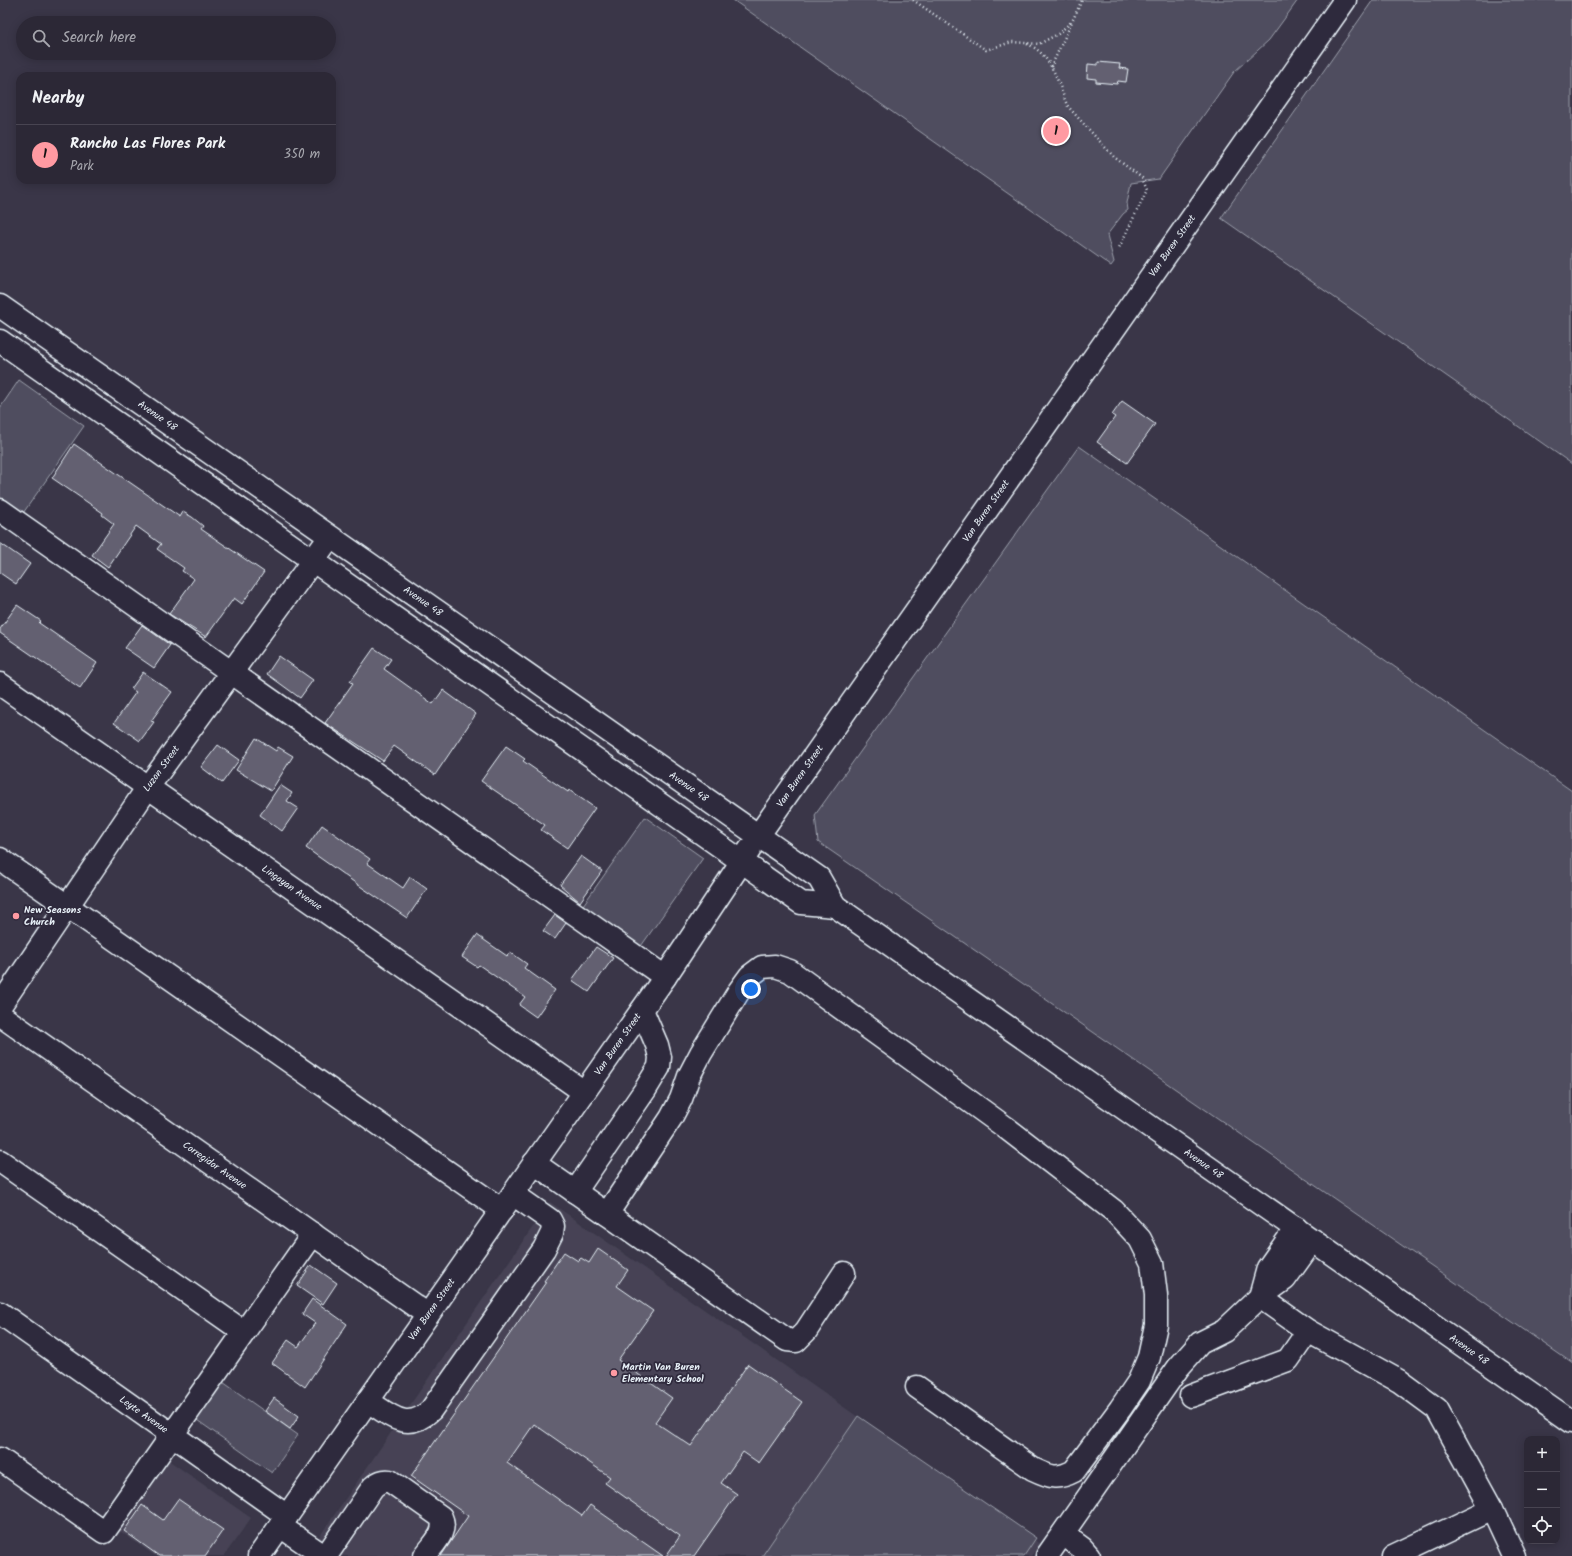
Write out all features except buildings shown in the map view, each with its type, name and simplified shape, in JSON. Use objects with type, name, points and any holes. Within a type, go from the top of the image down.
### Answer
[{"type":"street","name":"Van Buren Street","points":[[259,1556],[642,1010],[758,836],[1345,0]]},
{"type":"street","name":"Avenue 48","points":[[0,306],[819,878],[835,906],[1572,1422]]},
{"type":"street","points":[[0,322],[60,364],[101,376]]},
{"type":"street","name":"Avenue 48","points":[[0,342],[801,903],[835,906]]},
{"type":"street","points":[[0,510],[665,976]]},
{"type":"street","name":"Luzon Street","points":[[0,1006],[148,788],[330,537]]},
{"type":"street","name":"Lingayan Avenue","points":[[0,684],[584,1092]]},
{"type":"street","points":[[0,859],[507,1202],[550,1220],[553,1226],[552,1233],[544,1249],[431,1410],[425,1416],[409,1422],[399,1420],[368,1401]]},
{"type":"street","points":[[607,1214],[651,1150],[681,1099],[688,1076],[739,991],[750,976],[762,967],[775,966],[790,970],[1005,1127],[1114,1211],[1140,1239],[1152,1263],[1156,1295],[1156,1325],[1149,1357],[1139,1381],[1074,1471],[1064,1476],[1055,1477],[1039,1472],[917,1387]]},
{"type":"street","points":[[576,1192],[659,1067],[658,1045],[642,1010]]},
{"type":"street","name":"Corregidor Avenue","points":[[0,1015],[428,1315]]},
{"type":"street","points":[[659,1052],[688,1076]]},
{"type":"street","points":[[652,1079],[681,1099]]},
{"type":"street","points":[[0,1161],[244,1332]]},
{"type":"street","points":[[534,1163],[787,1340],[796,1341],[806,1331],[844,1273]]},
{"type":"street","points":[[0,1459],[104,1532],[313,1234]]},
{"type":"street","points":[[1047,1556],[1178,1368],[1200,1343],[1224,1331],[1260,1297],[1285,1279],[1304,1234]]},
{"type":"street","points":[[1260,1297],[1308,1331],[1399,1381],[1437,1409],[1492,1509],[1514,1556]]},
{"type":"street","name":"Leyte Avenue","points":[[0,1313],[172,1435],[284,1521],[325,1556]]},
{"type":"street","points":[[1191,1396],[1288,1360],[1308,1331]]},
{"type":"street","points":[[325,1556],[373,1487],[378,1482],[385,1480],[441,1518],[444,1524],[443,1530],[425,1556]]},
{"type":"street","points":[[1393,1556],[1492,1509]]},
{"type":"street","points":[[1063,1534],[1082,1548],[1089,1556]]},
{"type":"path","points":[[913,0],[986,50],[1007,43],[1039,44],[1046,42],[1072,22]]},
{"type":"path","points":[[1051,67],[1082,0]]},
{"type":"path","points":[[1027,44],[1041,52],[1051,67],[1067,105],[1072,111],[1114,157],[1142,178],[1147,190],[1119,248]]},
{"type":"shaded area","points":[[733,0],[1298,0],[1269,40],[1234,72],[1159,179],[1131,183],[1127,203],[1128,210],[1123,214],[1107,235],[1114,262],[1111,266]]},
{"type":"shaded area","points":[[1373,0],[1572,0],[1572,464],[1221,218]]},
{"type":"shaded area","points":[[19,380],[84,426],[21,516],[0,502],[0,408]]},
{"type":"shaded area","points":[[1079,446],[1572,791],[1572,1363],[818,842],[815,815]]},
{"type":"shaded area","points":[[645,817],[703,858],[639,949],[581,908]]},
{"type":"shaded area","name":"Martin Van Buren Elementary School","points":[[550,1202],[1040,1544],[1031,1556],[306,1556]]},
{"type":"shaded area","points":[[220,1380],[298,1435],[272,1473],[194,1418]]},
{"type":"shaded area","points":[[858,1416],[1036,1538],[1024,1556],[762,1556]]},
{"type":"shaded area","points":[[164,1457],[251,1518],[224,1556],[155,1556],[114,1527]]},
{"type":"place","name":"Rancho Las Flores Park","points":[[1056,131]]},
{"type":"place","name":"New Seasons Church","points":[[16,916]]},
{"type":"place","name":"Martin Van Buren Elementary School","points":[[614,1373]]}]
